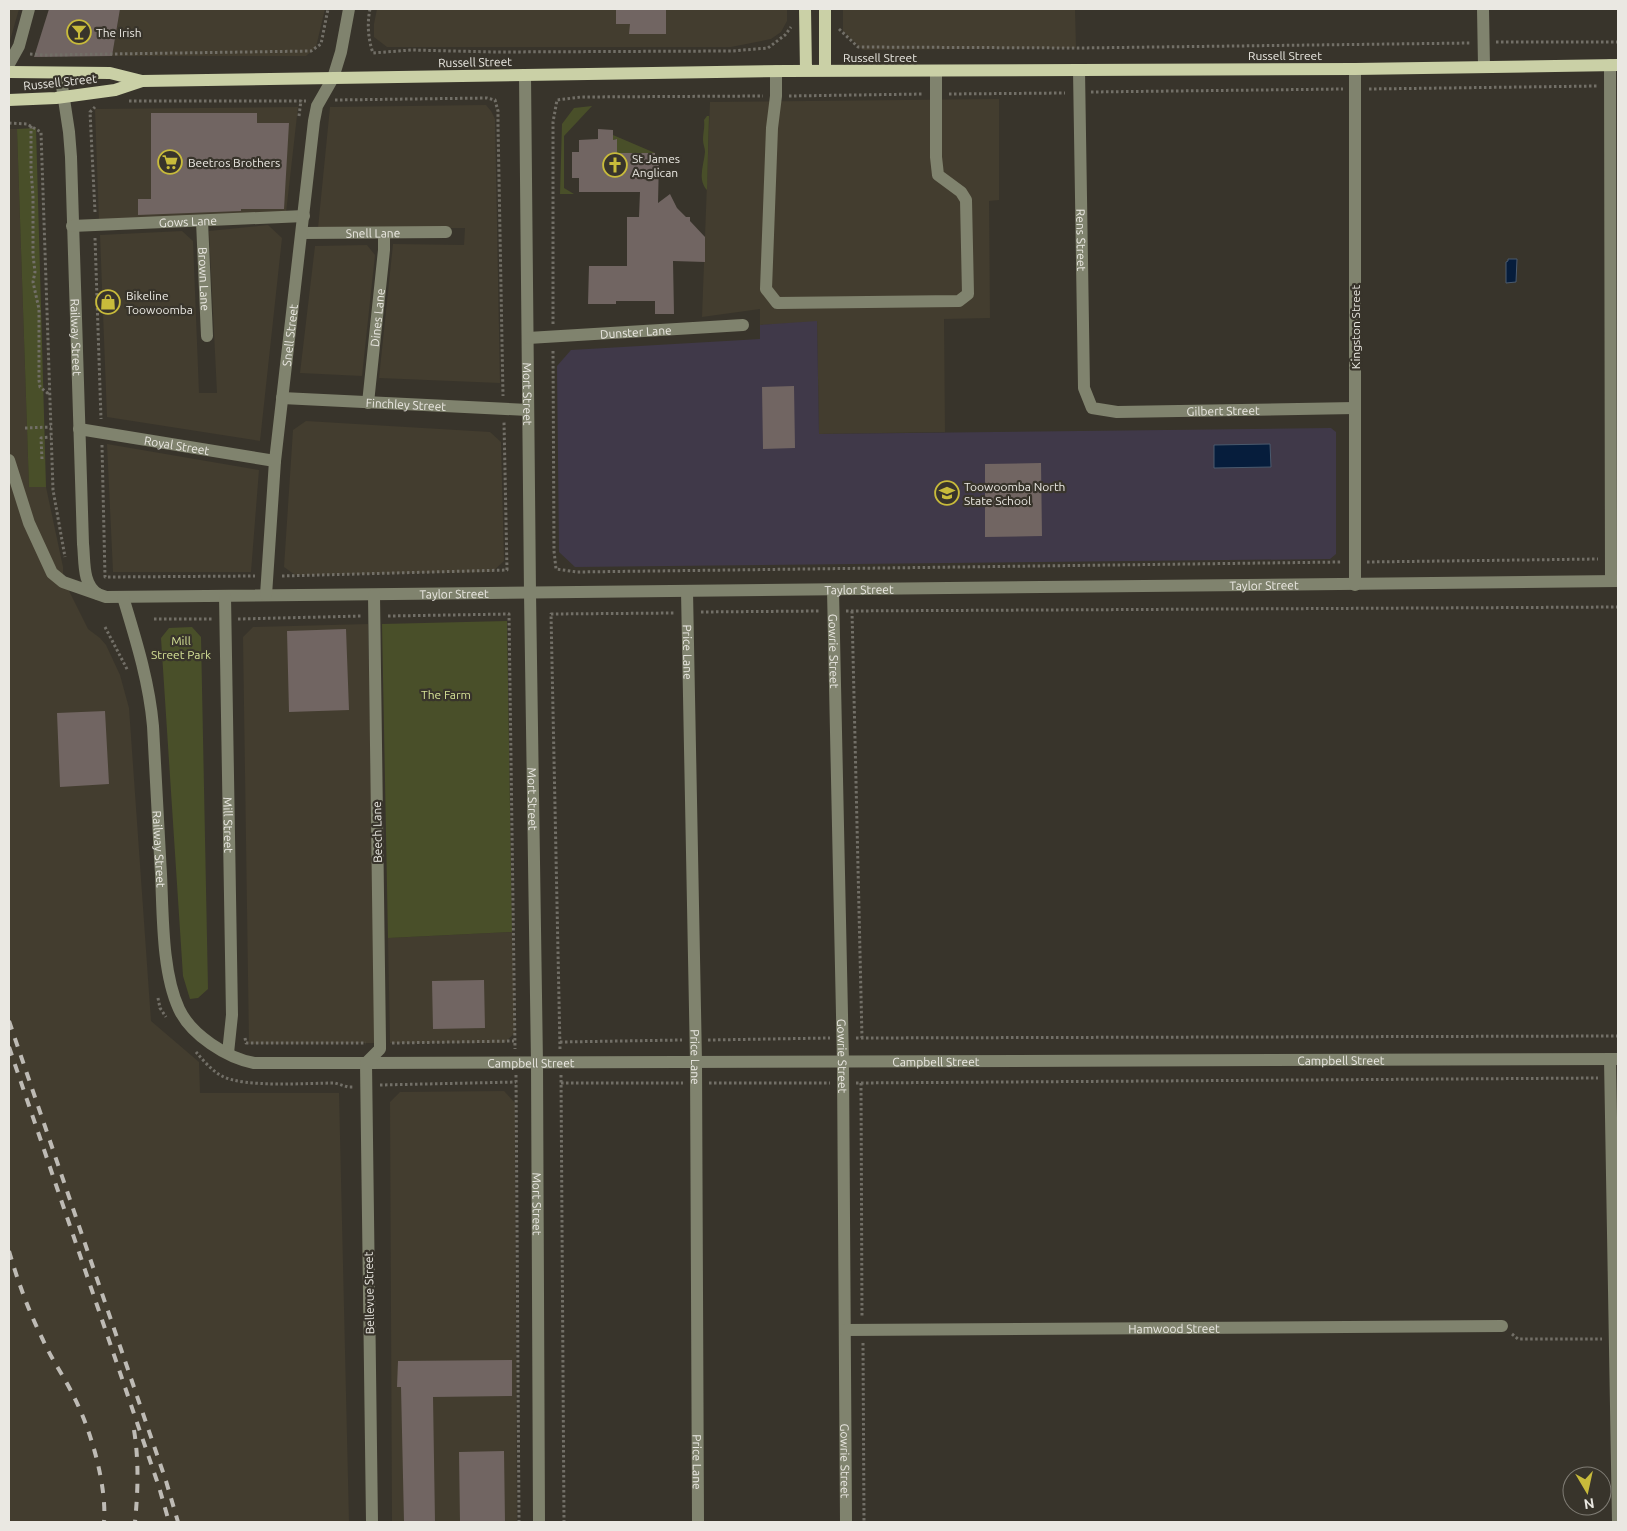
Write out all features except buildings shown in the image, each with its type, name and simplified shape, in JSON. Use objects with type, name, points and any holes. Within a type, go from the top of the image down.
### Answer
[{"type":"main road","points":[[805,9],[806,71]]},
{"type":"main road","points":[[825,9],[825,71]]},
{"type":"main road","name":"Russell Street","points":[[9,72],[110,73],[142,81],[776,71],[1614,65]]},
{"type":"main road","name":"Russell Street","points":[[9,100],[65,97],[115,90],[142,81]]},
{"type":"street","points":[[12,59],[29,9]]},
{"type":"street","name":"Snell Street","points":[[266,596],[275,461],[314,121],[317,106],[332,78],[341,52],[349,9]]},
{"type":"street","points":[[1483,9],[1484,66]]},
{"type":"street","points":[[1614,65],[1610,86],[1612,558],[1615,581]]},
{"type":"street","name":"Kingston Street","points":[[1354,585],[1355,68]]},
{"type":"street","name":"Rens Street","points":[[1079,70],[1084,388],[1092,408]]},
{"type":"street","points":[[776,71],[766,289],[777,303],[959,302],[968,294],[966,200],[961,192],[938,175],[936,157],[936,71]]},
{"type":"street","name":"Railway Street","points":[[60,73],[65,97],[71,149],[81,512],[86,579],[90,588],[101,595]]},
{"type":"street","name":"Mort Street","points":[[525,75],[537,1063],[539,1522]]},
{"type":"street","name":"Gows Lane","points":[[72,226],[304,216]]},
{"type":"street","name":"Brown Lane","points":[[202,221],[207,336]]},
{"type":"street","name":"Snell Lane","points":[[302,233],[446,232]]},
{"type":"street","name":"Dines Lane","points":[[368,403],[384,250],[384,233]]},
{"type":"street","name":"Dunster Lane","points":[[528,338],[553,338],[743,325]]},
{"type":"street","name":"Finchley Street","points":[[282,398],[528,410]]},
{"type":"street","name":"Gilbert Street","points":[[1092,408],[1117,412],[1355,408]]},
{"type":"street","name":"Royal Street","points":[[79,429],[275,461]]},
{"type":"street","name":"Taylor Street","points":[[9,460],[29,523],[52,573],[63,582],[106,597],[1615,581]]},
{"type":"street","name":"Gowrie Street","points":[[833,590],[844,1083],[846,1522]]},
{"type":"street","name":"Price Lane","points":[[687,591],[696,1040],[698,1522]]},
{"type":"street","name":"Beech Lane","points":[[366,1063],[380,1049],[374,595]]},
{"type":"street","name":"Mill Street","points":[[225,596],[232,1015],[228,1053]]},
{"type":"street","name":"Railway Street","points":[[123,597],[136,635],[145,675],[152,723],[162,901],[169,980],[173,995],[180,1012],[209,1044],[241,1060],[254,1063]]},
{"type":"street","points":[[1614,1059],[1610,1078],[1618,1522]]},
{"type":"street","name":"Campbell Street","points":[[254,1063],[1614,1059]]},
{"type":"street","name":"Bellevue Street","points":[[366,1063],[372,1522]]},
{"type":"street","name":"Hamwood Street","points":[[845,1330],[1502,1326]]},
{"type":"path","points":[[12,59],[37,53],[44,55],[311,51],[321,44],[328,9]]},
{"type":"path","points":[[370,9],[368,18],[370,43],[373,53],[411,50],[495,52],[732,51],[768,48],[785,35]]},
{"type":"path","points":[[845,36],[858,47],[1078,48],[1618,42]]},
{"type":"path","points":[[1610,86],[581,97],[557,100],[552,122],[554,551],[556,569],[577,572],[1612,558]]},
{"type":"path","points":[[98,104],[90,112],[105,576],[267,576],[507,570],[498,111],[495,100],[487,98],[327,100]]},
{"type":"path","points":[[122,102],[147,100],[309,100]]},
{"type":"path","points":[[299,118],[300,100]]},
{"type":"path","points":[[9,123],[27,124],[41,132],[53,490],[65,557]]},
{"type":"path","points":[[31,126],[33,255],[35,272],[33,282],[39,309],[39,380],[40,387],[50,396]]},
{"type":"path","points":[[24,428],[51,427]]},
{"type":"path","points":[[42,459],[41,438],[51,437]]},
{"type":"path","points":[[564,1522],[561,1063],[551,614],[1618,606]]},
{"type":"path","points":[[852,612],[862,1038]]},
{"type":"path","points":[[154,619],[509,614],[519,1522]]},
{"type":"path","points":[[560,1042],[843,1038],[1618,1036]]},
{"type":"path","points":[[561,1083],[1610,1078]]},
{"type":"path","points":[[861,1083],[864,1522]]},
{"type":"path","points":[[1502,1326],[1518,1339],[1615,1339]]},
{"type":"shaded area","points":[[9,9],[19,9],[9,44]]},
{"type":"shaded area","points":[[120,9],[325,9],[316,47],[306,56],[112,56]]},
{"type":"shaded area","points":[[377,9],[787,9],[787,21],[781,32],[771,39],[731,47],[387,47],[374,37]]},
{"type":"shaded area","points":[[843,9],[1075,9],[1076,48],[863,50],[843,31]]},
{"type":"shaded area","points":[[999,99],[999,200],[989,201],[990,318],[944,319],[945,432],[819,434],[817,322],[760,325],[760,309],[702,317],[710,102]]},
{"type":"shaded area","points":[[486,105],[495,119],[500,383],[379,378],[393,244],[464,245],[465,228],[318,228],[330,107]]},
{"type":"shaded area","name":"Beetros Brothers","points":[[298,107],[286,213],[99,221],[95,109]]},
{"type":"shaded area","points":[[9,129],[17,129],[29,487],[46,487],[63,567],[63,579],[88,629],[106,645],[120,675],[129,708],[151,1021],[199,1062],[200,1093],[339,1093],[349,1522],[9,1522]]},
{"type":"shaded area","points":[[268,225],[282,238],[260,441],[107,417],[100,235],[182,231],[193,241],[199,393],[217,393],[209,231]]},
{"type":"shaded area","points":[[367,245],[375,255],[362,376],[300,373],[315,246]]},
{"type":"shaded area","name":"Toowoomba North State School","points":[[817,321],[819,434],[1331,428],[1336,432],[1336,554],[1330,559],[575,567],[559,552],[557,366],[571,350],[760,339],[760,325]]},
{"type":"shaded area","points":[[306,421],[490,432],[501,442],[504,561],[492,572],[295,575],[284,567],[293,430]]},
{"type":"shaded area","points":[[107,444],[259,470],[251,572],[113,572]]},
{"type":"shaded area","points":[[368,624],[376,1043],[249,1044],[243,637],[253,627]]},
{"type":"shaded area","points":[[512,932],[515,1033],[504,1043],[390,1043],[388,938]]},
{"type":"shaded area","points":[[504,1091],[515,1103],[517,1522],[392,1522],[390,1102],[400,1092]]},
{"type":"green space","points":[[592,106],[564,136],[564,188],[574,194],[560,194],[562,124],[574,108]]},
{"type":"green space","points":[[709,116],[707,190],[702,181],[702,172],[705,152],[703,140],[704,120]]},
{"type":"green space","points":[[36,128],[46,487],[29,487],[17,129]]},
{"type":"green space","points":[[613,135],[655,153],[617,153],[616,139],[613,140]]},
{"type":"green space","name":"The Farm","points":[[507,621],[512,932],[388,938],[382,624]]},
{"type":"green space","name":"Mill Street Park","points":[[192,627],[201,637],[208,989],[198,998],[190,999],[183,976],[161,638],[169,628]]},
{"type":"water","points":[[1508,259],[1517,259],[1516,282],[1506,283],[1506,262]]},
{"type":"water","points":[[1270,444],[1271,467],[1214,468],[1214,445]]},
{"type":"railway","points":[[9,1021],[166,1481],[178,1522]]},
{"type":"railway","points":[[9,1047],[159,1487],[169,1522]]},
{"type":"railway","points":[[9,1251],[33,1319],[74,1397],[92,1442],[103,1492],[104,1522]]},
{"type":"railway","points":[[134,1430],[138,1476],[135,1522]]},
{"type":"place","name":"The Irish","points":[[79,32]]},
{"type":"place","name":"Beetros Brothers","points":[[170,162]]},
{"type":"place","name":"St James Anglican","points":[[615,165]]},
{"type":"place","name":"Bikeline Toowoomba","points":[[108,302]]},
{"type":"place","name":"Toowoomba North State School","points":[[947,493]]}]
